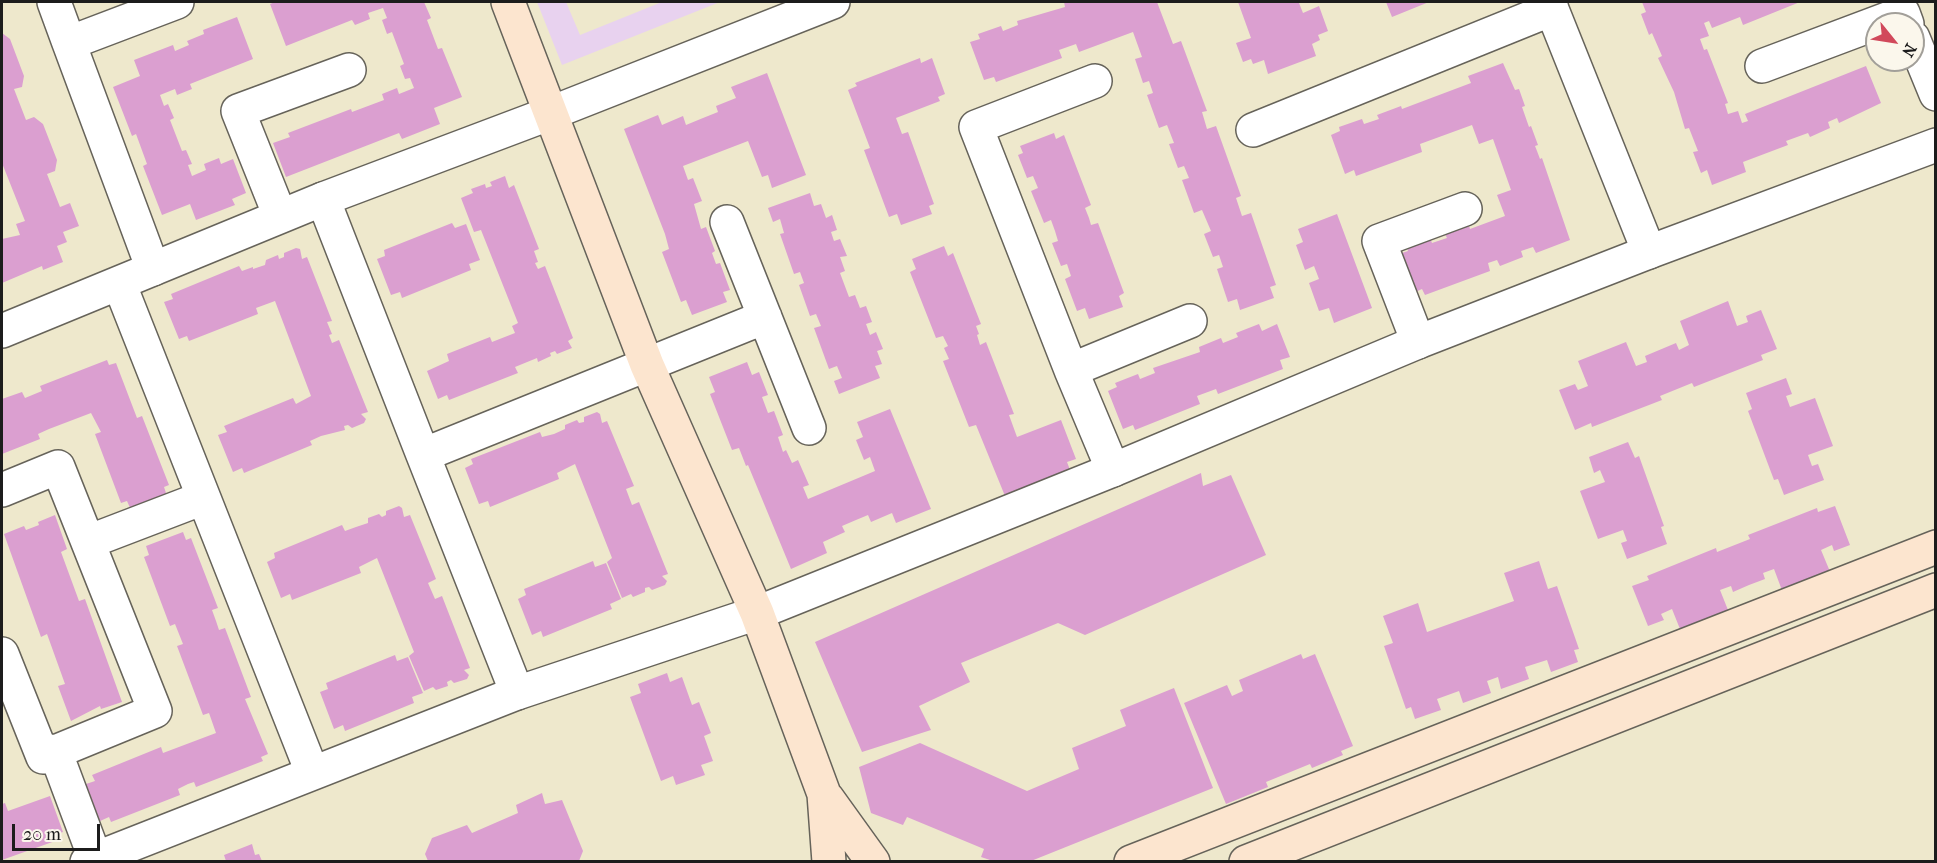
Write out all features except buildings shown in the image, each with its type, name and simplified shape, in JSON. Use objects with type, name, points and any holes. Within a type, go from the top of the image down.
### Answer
[{"type":"main road","points":[[508,2],[647,365],[756,613],[824,794],[873,861]]},
{"type":"main road","points":[[1131,861],[1935,547]]},
{"type":"main road","points":[[1246,861],[1935,590]]},
{"type":"main road","points":[[824,794],[829,861]]},
{"type":"street","points":[[54,2],[153,269]]},
{"type":"street","points":[[69,43],[177,2]]},
{"type":"street","points":[[2,331],[280,216],[833,2]]},
{"type":"street","points":[[1253,130],[1550,5],[1649,252]]},
{"type":"street","points":[[1762,66],[1865,28]]},
{"type":"street","points":[[1925,69],[1935,94]]},
{"type":"street","points":[[280,216],[238,111],[349,70]]},
{"type":"street","points":[[1095,81],[976,127],[1071,370],[1113,470]]},
{"type":"street","points":[[55,751],[91,860],[517,693],[756,613],[1113,470],[1418,342],[1649,252],[1935,145]]},
{"type":"street","points":[[323,199],[517,693]]},
{"type":"street","points":[[1418,342],[1379,241],[1465,208]]},
{"type":"street","points":[[727,222],[809,428]]},
{"type":"street","points":[[125,298],[312,772]]},
{"type":"street","points":[[423,455],[765,317]]},
{"type":"street","points":[[1071,370],[1190,321]]},
{"type":"street","points":[[2,490],[58,467],[155,711],[42,757],[2,654]]},
{"type":"street","points":[[88,542],[203,498]]},
{"type":"shaded area","points":[[537,2],[566,2],[580,35],[662,2],[720,2],[562,65]]}]
